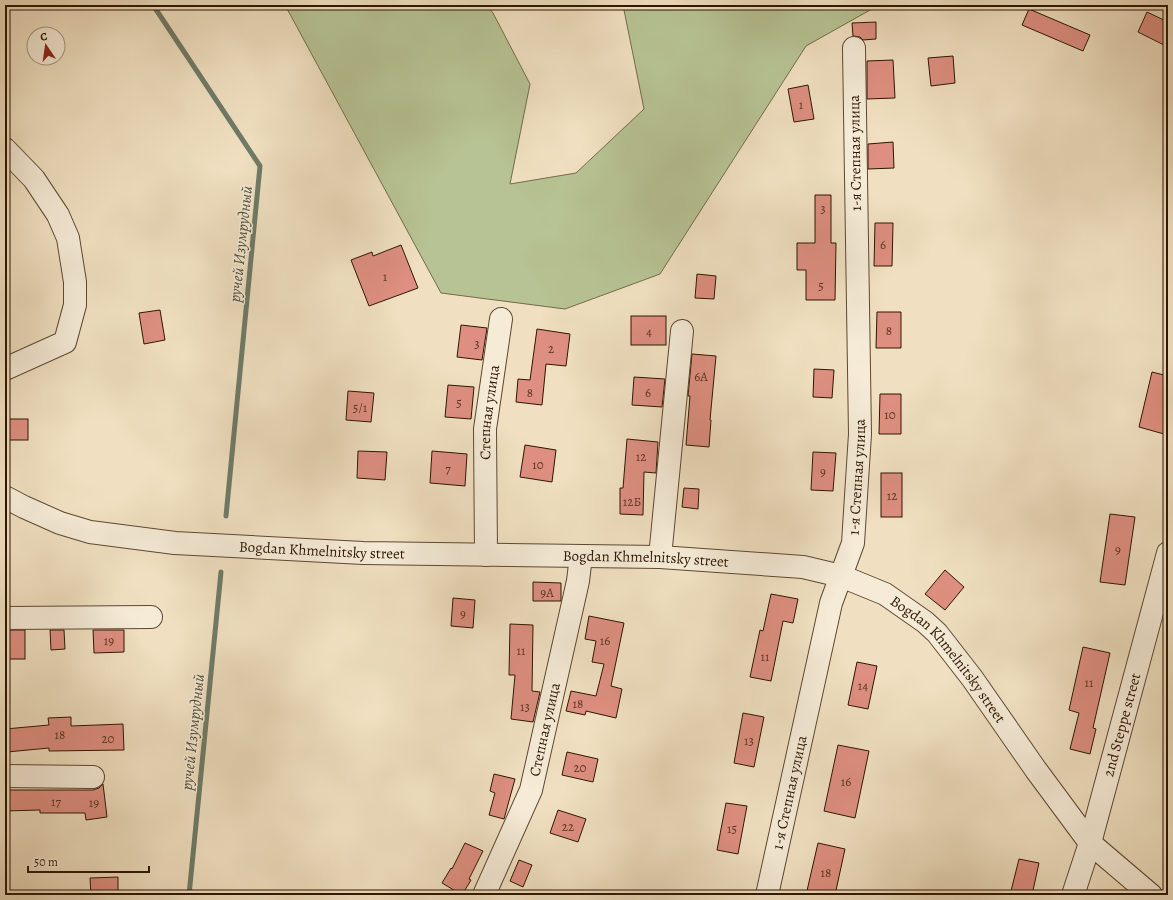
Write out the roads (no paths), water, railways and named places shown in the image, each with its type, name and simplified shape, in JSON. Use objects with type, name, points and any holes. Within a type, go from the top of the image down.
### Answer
[{"type":"street","name":"1-я Степная улица","points":[[767,895],[831,603],[853,544],[860,434],[854,48]]},
{"type":"street","points":[[5,150],[34,179],[58,215],[68,238],[75,282],[75,306],[65,342],[5,368]]},
{"type":"street","name":"Степная улица","points":[[486,554],[485,429],[501,319]]},
{"type":"street","points":[[660,557],[682,331]]},
{"type":"street","name":"Bogdan Khmelnitsky street","points":[[5,497],[24,507],[60,522],[90,532],[175,543],[363,553],[660,557],[803,567],[841,576],[885,594],[925,622],[937,634],[972,678],[1036,770],[1090,843],[1152,895]]},
{"type":"street","name":"2nd Steppe street","points":[[1073,895],[1090,843],[1168,553]]},
{"type":"street","name":"Степная улица","points":[[484,895],[531,790],[578,581],[581,556]]},
{"type":"street","points":[[5,618],[151,617]]},
{"type":"street","points":[[5,776],[93,777]]},
{"type":"waterway","name":"ручей Изумрудный","points":[[153,5],[260,166],[226,516]]},
{"type":"waterway","name":"ручей Изумрудный","points":[[189,895],[221,572]]}]
